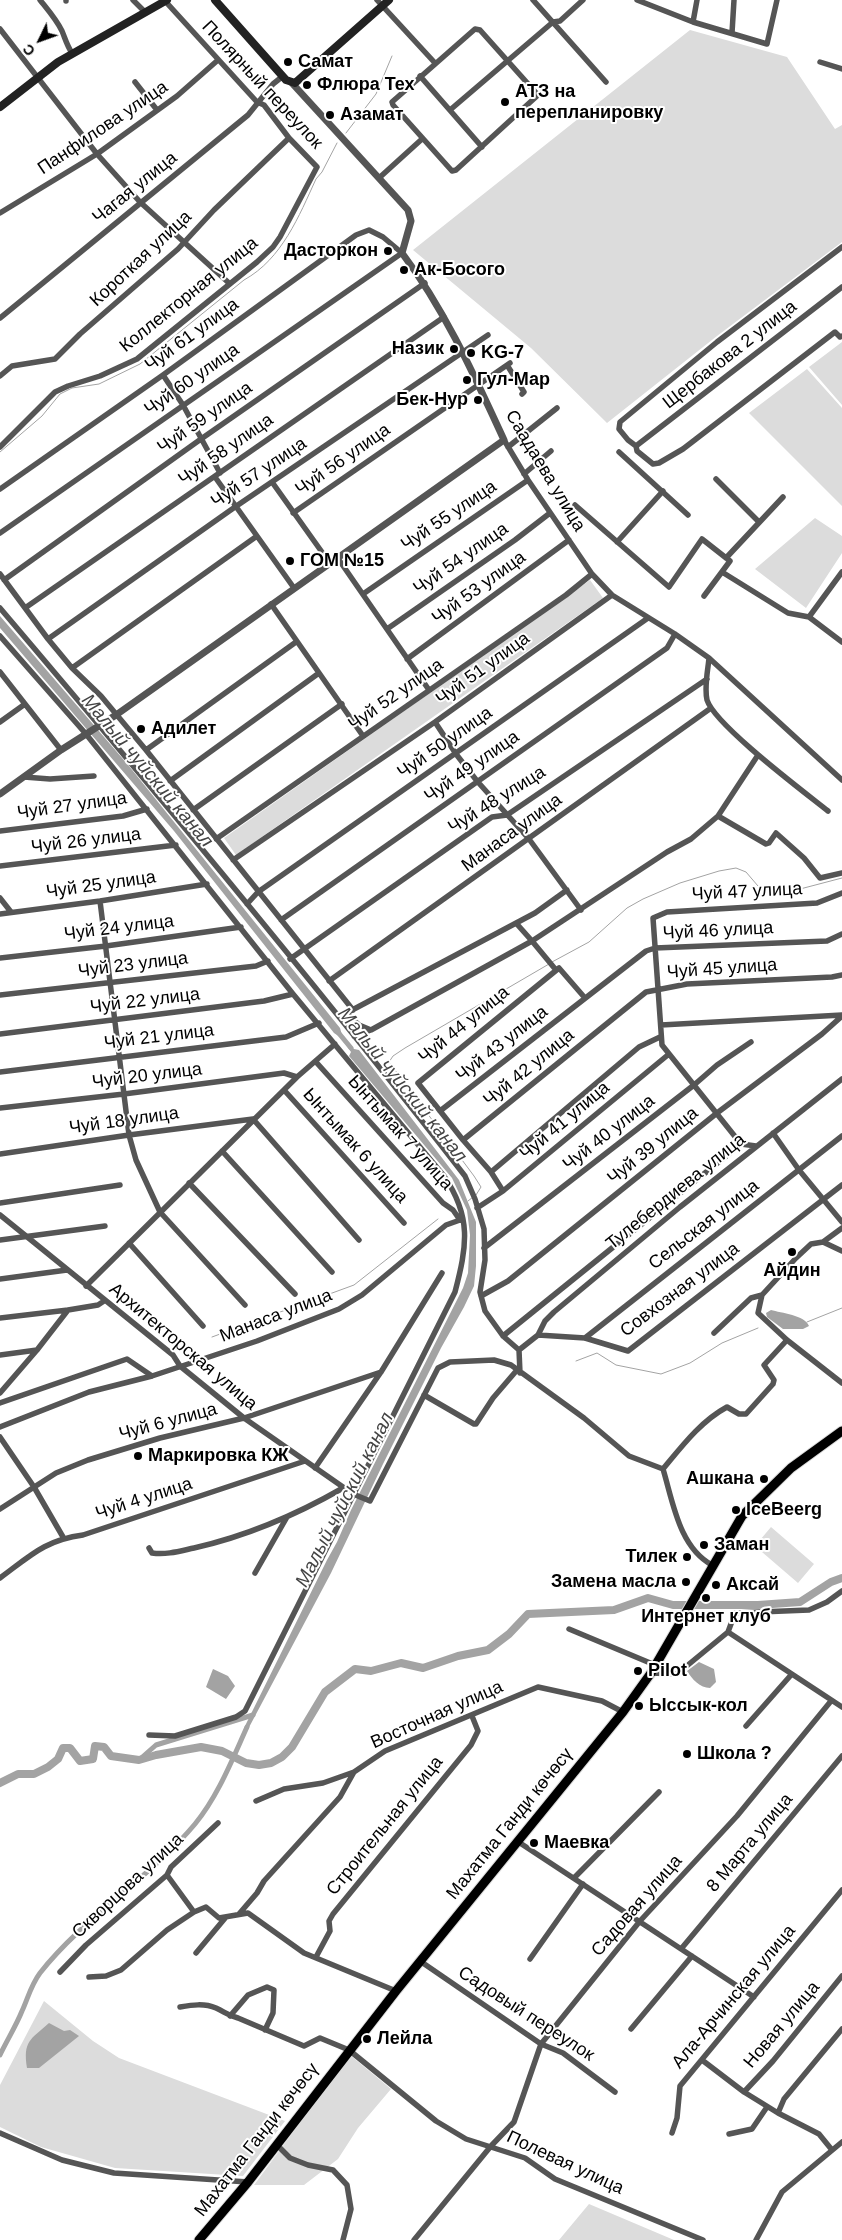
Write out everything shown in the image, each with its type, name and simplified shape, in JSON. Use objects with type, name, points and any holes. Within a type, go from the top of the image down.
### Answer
[{"type":"main road","points":[[215,0],[283,76],[291,82],[298,82],[379,3],[389,0]]},
{"type":"main road","points":[[0,107],[36,77],[72,53],[166,1]]},
{"type":"main road","name":"Махатма Ганди көчөсү","points":[[199,2240],[248,2182],[396,1990],[623,1712],[653,1669],[734,1528],[752,1504],[791,1468],[842,1431]]},
{"type":"street","points":[[40,0],[56,20],[72,53]]},
{"type":"street","points":[[134,0],[145,12]]},
{"type":"street","points":[[534,0],[606,82]]},
{"type":"street","points":[[450,110],[507,60],[553,22],[560,21],[583,0]]},
{"type":"street","points":[[637,0],[693,22],[767,44],[777,0]]},
{"type":"street","points":[[656,8],[658,0]]},
{"type":"street","points":[[693,22],[697,0]]},
{"type":"street","points":[[732,34],[734,0]]},
{"type":"street","name":"Полярный переулок","points":[[166,1],[218,60],[258,102],[264,105],[289,138],[317,167]]},
{"type":"street","points":[[379,3],[435,64]]},
{"type":"street","points":[[0,29],[97,154],[140,202],[186,241],[230,284]]},
{"type":"street","points":[[475,29],[480,30],[537,93],[537,97],[456,170],[452,171],[392,104],[393,100],[435,64],[475,29]]},
{"type":"street","name":"Панфилова улица","points":[[0,213],[97,154],[177,96],[218,60]]},
{"type":"street","points":[[820,62],[842,69]]},
{"type":"street","name":"Чагая улица","points":[[0,318],[248,115],[283,76]]},
{"type":"street","points":[[420,76],[482,147]]},
{"type":"street","points":[[135,82],[157,110]]},
{"type":"street","points":[[291,82],[408,210],[411,221],[402,253]]},
{"type":"street","name":"Короткая улица","points":[[0,376],[12,366],[55,359],[186,241],[214,210],[289,138]]},
{"type":"street","points":[[379,178],[422,139]]},
{"type":"street","name":"Коллекторная улица","points":[[0,447],[55,392],[137,360],[273,247],[317,167]]},
{"type":"street","name":"Чуй 61 улица","points":[[0,489],[364,231],[369,230],[382,237],[402,253]]},
{"type":"street","points":[[842,247],[716,342],[620,422],[618,425],[619,429],[636,446],[637,451],[653,464],[668,459],[835,332],[840,337],[842,336]]},
{"type":"street","name":"Саадаева улица","points":[[402,253],[425,284],[444,317],[463,352],[504,440],[524,474],[592,574],[612,595],[628,603],[709,658],[842,780]]},
{"type":"street","name":"Чуй 60 улица","points":[[0,533],[402,253]]},
{"type":"street","name":"Чуй 59 улица","points":[[4,580],[201,439],[425,284]]},
{"type":"street","name":"Щербакова 2 улица","points":[[636,446],[842,287]]},
{"type":"street","name":"Чуй 58 улица","points":[[24,608],[444,317]]},
{"type":"street","name":"Чуй 57 улица","points":[[48,639],[272,482],[488,335]]},
{"type":"street","name":"Чуй 56 улица","points":[[293,513],[508,364],[524,392],[522,394]]},
{"type":"street","points":[[163,375],[183,405],[220,473]]},
{"type":"street","points":[[508,446],[558,408]]},
{"type":"street","points":[[0,794],[61,750],[116,715],[329,562],[504,440]]},
{"type":"street","points":[[524,474],[551,451]]},
{"type":"street","points":[[618,452],[688,515]]},
{"type":"street","points":[[215,477],[235,508],[294,588]]},
{"type":"street","points":[[716,479],[759,522]]},
{"type":"street","name":"Чуй 55 улица","points":[[362,594],[528,480]]},
{"type":"street","points":[[272,482],[329,562]]},
{"type":"street","points":[[617,542],[663,491]]},
{"type":"street","points":[[704,596],[730,561],[726,558],[783,498]]},
{"type":"street","name":"Саадаева улица","points":[[575,505],[669,587],[702,539],[726,558]]},
{"type":"street","name":"Чуй 54 улица","points":[[387,629],[515,540],[550,513]]},
{"type":"street","points":[[72,668],[257,536]]},
{"type":"street","name":"Чуй 53 улица","points":[[406,658],[569,540]]},
{"type":"street","points":[[337,557],[429,690]]},
{"type":"street","points":[[722,572],[788,614],[809,617],[842,642]]},
{"type":"street","points":[[809,617],[842,572]]},
{"type":"street","points":[[0,574],[48,639],[72,668],[101,696],[146,750],[353,1010]]},
{"type":"street","name":"Чуй 52 улица","points":[[216,839],[566,595],[592,574]]},
{"type":"street","name":"Чуй 51 улица","points":[[233,860],[435,722],[612,595]]},
{"type":"street","points":[[270,604],[363,736]]},
{"type":"street","points":[[0,608],[100,725],[247,904],[465,1176],[484,1229],[481,1296],[485,1311],[503,1336],[520,1350]]},
{"type":"street","name":"Чуй 50 улица","points":[[247,904],[258,892],[648,618]]},
{"type":"street","name":"Чуй 49 улица","points":[[281,920],[667,648],[675,634]]},
{"type":"street","points":[[0,636],[86,734],[147,809],[293,994],[444,1176],[461,1204],[465,1243],[463,1263],[455,1292],[245,1711],[236,1717],[175,1736],[149,1735]]},
{"type":"street","points":[[146,750],[296,642]]},
{"type":"street","points":[[709,658],[706,698],[711,708],[758,755],[828,811]]},
{"type":"street","points":[[170,781],[319,673]]},
{"type":"street","points":[[1,674],[61,750]]},
{"type":"street","name":"Чуй 48 улица","points":[[290,959],[492,818],[507,815],[707,679]]},
{"type":"street","points":[[0,722],[25,704]]},
{"type":"street","points":[[193,810],[342,704]]},
{"type":"street","name":"Манаса улица","points":[[329,981],[711,708]]},
{"type":"street","points":[[435,722],[456,754],[477,781],[529,839],[581,910]]},
{"type":"street","points":[[354,1036],[371,1030],[532,941],[691,838],[718,816],[758,755]]},
{"type":"street","points":[[24,777],[50,779],[94,776]]},
{"type":"street","name":"Чуй 27 улица","points":[[0,831],[123,816],[147,809]]},
{"type":"street","points":[[718,816],[766,844],[769,843],[776,833],[804,858],[820,878],[842,873]]},
{"type":"street","name":"Чуй 26 улица","points":[[0,866],[176,845]]},
{"type":"street","name":"Чуй 25 улица","points":[[0,914],[207,884]]},
{"type":"street","points":[[339,1017],[535,913],[567,890]]},
{"type":"street","name":"Чуй 47 улица","points":[[655,948],[653,918],[667,912],[817,903],[842,893]]},
{"type":"street","points":[[0,898],[11,912]]},
{"type":"street","points":[[100,901],[129,1134],[136,1160],[160,1212],[245,1305]]},
{"type":"street","points":[[516,922],[556,970],[559,968],[564,972],[583,999]]},
{"type":"street","name":"Чуй 24 улица","points":[[0,958],[106,946],[241,927]]},
{"type":"street","name":"Чуй 46 улица","points":[[583,999],[646,951],[655,948],[827,941],[842,934]]},
{"type":"street","points":[[655,948],[662,1045],[741,1144],[756,1146]]},
{"type":"street","name":"Чуй 23 улица","points":[[0,995],[256,966],[268,961]]},
{"type":"street","name":"Чуй 44 улица","points":[[503,1191],[491,1172],[418,1083],[556,970]]},
{"type":"street","name":"Чуй 45 улица","points":[[614,1019],[646,992],[658,989],[687,984],[842,975]]},
{"type":"street","name":"Чуй 22 улица","points":[[0,1034],[264,1001],[293,994]]},
{"type":"street","name":"Чуй 43 улица","points":[[440,1110],[583,999]]},
{"type":"street","points":[[346,1014],[359,1025],[371,1030]]},
{"type":"street","points":[[661,1025],[842,1015]]},
{"type":"street","name":"Чуй 39 улица","points":[[481,1296],[508,1281],[718,1113],[808,1045],[842,1015]]},
{"type":"street","name":"Чуй 42 улица","points":[[463,1140],[614,1019]]},
{"type":"street","name":"Чуй 21 улица","points":[[0,1072],[286,1037],[318,1023]]},
{"type":"street","name":"Чуй 41 улица","points":[[491,1172],[640,1047],[660,1037]]},
{"type":"street","name":"Чуй 40 улица","points":[[484,1248],[694,1085],[717,1064],[751,1042]]},
{"type":"street","points":[[86,1286],[253,1119],[335,1044]]},
{"type":"street","name":"Чуй 41 улица","points":[[477,1208],[503,1191],[669,1054]]},
{"type":"street","name":"Ынтымак 7 улица","points":[[316,1062],[443,1203],[453,1210],[462,1221]]},
{"type":"street","name":"Чуй 20 улица","points":[[0,1108],[284,1073],[297,1077]]},
{"type":"street","name":"Тулебердиева улица","points":[[538,1335],[545,1321],[554,1312],[756,1146],[842,1079]]},
{"type":"street","name":"Ынтымак 6 улица","points":[[284,1090],[404,1223]]},
{"type":"street","points":[[253,1119],[359,1240]]},
{"type":"street","name":"Чуй 18 улица","points":[[0,1154],[129,1134],[253,1119]]},
{"type":"street","points":[[773,1133],[799,1170],[842,1222]]},
{"type":"street","name":"Сельская улица","points":[[585,1338],[842,1136]]},
{"type":"street","points":[[503,1336],[741,1144]]},
{"type":"street","points":[[222,1151],[332,1272]]},
{"type":"street","points":[[189,1183],[294,1294]]},
{"type":"street","points":[[0,1203],[120,1185]]},
{"type":"street","name":"Совхозная улица","points":[[538,1335],[585,1338],[628,1351],[842,1185]]},
{"type":"street","name":"Архитекторская улица","points":[[0,1215],[173,1355],[180,1366],[244,1418],[343,1488],[367,1500],[370,1501],[424,1395]]},
{"type":"street","name":"Манаса улица","points":[[0,1427],[89,1392],[152,1376],[257,1341],[339,1309],[362,1295],[446,1225],[462,1221]]},
{"type":"street","points":[[0,1240],[105,1226]]},
{"type":"street","points":[[842,1228],[823,1242],[810,1244],[762,1295],[758,1313],[787,1340],[842,1383]]},
{"type":"street","points":[[823,1242],[842,1252]]},
{"type":"street","points":[[128,1243],[203,1326]]},
{"type":"street","points":[[0,1279],[67,1270]]},
{"type":"street","points":[[315,1468],[381,1372],[442,1273]]},
{"type":"street","points":[[714,1333],[751,1298],[762,1295]]},
{"type":"street","points":[[0,1318],[98,1306],[104,1301]]},
{"type":"street","points":[[0,1392],[37,1350],[68,1310]]},
{"type":"street","points":[[538,1335],[520,1350],[519,1372],[493,1398],[476,1424],[424,1395],[438,1368],[450,1362],[494,1360],[511,1365],[519,1372],[584,1418],[629,1456],[663,1469]]},
{"type":"street","points":[[663,1469],[688,1438],[727,1406],[739,1414],[746,1414],[773,1384],[774,1380],[764,1365],[787,1340]]},
{"type":"street","points":[[0,1355],[37,1350]]},
{"type":"street","points":[[0,1403],[127,1358],[152,1376]]},
{"type":"street","name":"Чуй 6 улица","points":[[0,1509],[56,1473],[88,1460],[160,1438],[244,1418],[381,1372]]},
{"type":"street","points":[[0,1436],[34,1487],[63,1538]]},
{"type":"street","name":"Чуй 4 улица","points":[[0,1578],[48,1544],[63,1538],[83,1535],[305,1461]]},
{"type":"street","points":[[663,1469],[686,1540],[703,1560],[712,1565]]},
{"type":"street","points":[[149,1548],[152,1553],[163,1554],[221,1542],[262,1528],[343,1488]]},
{"type":"street","points":[[255,1573],[288,1516]]},
{"type":"street","points":[[569,1629],[653,1669],[677,1674],[728,1632],[735,1613],[809,1610],[827,1602],[842,1591]]},
{"type":"street","points":[[728,1632],[842,1708]]},
{"type":"street","points":[[746,1726],[791,1675]]},
{"type":"street","name":"Восточная улица","points":[[239,1914],[257,1893],[264,1881],[340,1797],[354,1772],[386,1751],[472,1716],[538,1686],[602,1701],[623,1712]]},
{"type":"street","name":"Садовая улица","points":[[414,2240],[490,2146],[514,2122],[541,2044],[640,1922],[737,1816],[832,1701]]},
{"type":"street","name":"Строительная улица","points":[[316,1957],[330,1931],[329,1921],[332,1914],[471,1744],[478,1731],[472,1716]]},
{"type":"street","name":"8 Марта улица","points":[[681,1949],[842,1756]]},
{"type":"street","points":[[256,1801],[284,1789],[323,1783],[354,1772]]},
{"type":"street","points":[[574,1878],[659,1792]]},
{"type":"street","name":"Скворцова улица","points":[[60,1972],[86,1945],[167,1875],[171,1867],[218,1823]]},
{"type":"street","points":[[517,1841],[754,1997]]},
{"type":"street","points":[[167,1875],[194,1912]]},
{"type":"street","points":[[530,1959],[584,1884]]},
{"type":"street","name":"Ала-Арчинская улица","points":[[672,2133],[677,2118],[680,2086],[842,1890]]},
{"type":"street","points":[[89,1977],[106,1976],[121,1970],[167,1930],[194,1912],[206,1907],[219,1918],[248,1913],[290,1944],[316,1957],[396,1990]]},
{"type":"street","points":[[196,1953],[226,1916]]},
{"type":"street","points":[[631,2029],[692,1956]]},
{"type":"street","name":"Садовый переулок","points":[[420,1961],[541,2044],[563,2053],[615,2092]]},
{"type":"street","name":"Новая улица","points":[[744,2092],[773,2061],[842,1976]]},
{"type":"street","points":[[230,2016],[248,1995],[267,1986],[274,1990],[273,2013],[265,2030]]},
{"type":"street","name":"Полевая улица","points":[[180,2007],[198,2004],[216,2008],[230,2016],[304,2046],[320,2038],[349,2050],[436,2121],[466,2139],[525,2158],[554,2180],[703,2240]]},
{"type":"street","points":[[778,2113],[784,2099],[842,2028]]},
{"type":"street","points":[[702,2060],[744,2092],[778,2113],[819,2134],[832,2150]]},
{"type":"street","points":[[729,2134],[752,2129],[768,2107]]},
{"type":"street","points":[[0,2134],[62,2160],[114,2173],[248,2182]]},
{"type":"street","points":[[756,2240],[782,2192],[842,2142]]},
{"type":"street","points":[[277,2145],[290,2158],[308,2165],[333,2170],[347,2185],[351,2209],[342,2240]]},
{"type":"shaded area","points":[[690,30],[787,57],[835,129],[842,125],[842,242],[717,336],[607,423],[531,348],[413,250]]},
{"type":"shaded area","points":[[842,342],[842,405],[809,367]]},
{"type":"shaded area","points":[[807,369],[842,408],[842,506],[749,413]]},
{"type":"shaded area","points":[[815,518],[842,536],[842,553],[806,608],[755,569]]},
{"type":"shaded area","points":[[590,580],[603,598],[236,855],[224,838]]},
{"type":"shaded area","points":[[0,616],[129,766],[340,1028],[342,1035],[340,1037],[334,1033],[174,831],[0,628]]},
{"type":"shaded area","points":[[348,1043],[354,1049],[359,1050],[459,1180],[476,1222],[474,1286],[383,1464],[331,1573],[246,1733],[244,1728],[463,1288],[468,1273],[470,1235],[467,1210],[452,1178],[349,1056],[351,1052],[346,1045]]},
{"type":"shaded area","points":[[771,1310],[803,1319],[809,1326],[803,1329],[783,1329],[767,1317],[766,1313]]},
{"type":"shaded area","points":[[771,1527],[814,1564],[798,1583],[755,1546]]},
{"type":"shaded area","points":[[699,1662],[714,1669],[716,1682],[710,1688],[706,1688],[697,1682],[687,1671]]},
{"type":"shaded area","points":[[213,1669],[228,1676],[235,1686],[226,1699],[206,1687]]},
{"type":"shaded area","points":[[44,2001],[93,2041],[119,2058],[285,2121],[243,2176],[115,2168],[41,2147],[0,2127],[0,2085]]},
{"type":"shaded area","points":[[49,2023],[64,2031],[70,2030],[79,2036],[39,2068],[27,2068],[27,2046],[37,2033]]},
{"type":"shaded area","points":[[350,2055],[391,2089],[358,2128],[338,2159],[304,2185],[254,2185]]},
{"type":"shaded area","points":[[589,2204],[674,2240],[559,2240]]},
{"type":"waterway","points":[[346,133],[376,94],[392,56]]},
{"type":"waterway","points":[[0,452],[42,416],[60,394],[72,388],[99,384],[140,364],[269,261],[288,236],[316,179],[322,172],[337,143]]},
{"type":"waterway","points":[[552,962],[589,942],[627,908],[643,899],[680,883],[719,871],[736,868],[746,872],[758,886],[767,892],[781,894],[842,878]]},
{"type":"waterway","points":[[476,1195],[481,1187],[474,1176],[389,1062],[393,1056],[405,1048],[549,964]]},
{"type":"waterway","name":"Малый чуйский канал","points":[[337,1031],[351,1048]]},
{"type":"waterway","name":"Малый чуйский канал","points":[[468,1201],[473,1197]]},
{"type":"waterway","points":[[212,1337],[354,1285],[438,1219]]},
{"type":"waterway","points":[[807,1322],[842,1308]]},
{"type":"waterway","points":[[576,1361],[597,1353],[616,1365],[661,1374],[690,1363],[722,1343],[758,1328]]},
{"type":"waterway","points":[[0,1783],[18,1774],[34,1774],[48,1767],[58,1759],[63,1748],[70,1748],[80,1761],[93,1759],[95,1746],[104,1747],[111,1756],[139,1760],[201,1747],[222,1751],[246,1763],[259,1765],[271,1763],[282,1757],[292,1747],[325,1692],[355,1669],[371,1671],[401,1663],[423,1668],[458,1656],[488,1650],[509,1634],[528,1614],[614,1610],[648,1598],[673,1605],[758,1605],[800,1602],[831,1582],[842,1578]]},
{"type":"waterway","points":[[139,1760],[156,1745],[253,1715]]},
{"type":"waterway","points":[[0,2055],[40,1973],[76,1934],[158,1863],[195,1824],[218,1790],[247,1727]]},
{"type":"place","name":"Самат","points":[[288,62]]},
{"type":"place","name":"Флюра Тех","points":[[307,85]]},
{"type":"place","name":"АТЗ на перепланировку","points":[[505,102]]},
{"type":"place","name":"Азамат","points":[[330,115]]},
{"type":"place","name":"Дасторкон","points":[[388,251]]},
{"type":"place","name":"Ак-Босого","points":[[404,270]]},
{"type":"place","name":"Назик","points":[[454,349]]},
{"type":"place","name":"KG-7","points":[[471,353]]},
{"type":"place","name":"Гул-Мар","points":[[467,380]]},
{"type":"place","name":"Бек-Нур","points":[[478,400]]},
{"type":"place","name":"ГОМ №15","points":[[290,561]]},
{"type":"place","name":"Адилет","points":[[141,729]]},
{"type":"place","name":"Айдин","points":[[792,1252]]},
{"type":"place","name":"Маркировка КЖ","points":[[138,1456]]},
{"type":"place","name":"Ашкана","points":[[764,1479]]},
{"type":"place","name":"IceBeerg","points":[[736,1510]]},
{"type":"place","name":"Заман","points":[[704,1545]]},
{"type":"place","name":"Тилек","points":[[687,1557]]},
{"type":"place","name":"Замена масла","points":[[686,1582]]},
{"type":"place","name":"Аксай","points":[[716,1585]]},
{"type":"place","name":"Интернет клуб","points":[[706,1598]]},
{"type":"place","name":"Pilot","points":[[638,1671]]},
{"type":"place","name":"Ыссык-кол","points":[[639,1706]]},
{"type":"place","name":"Школа ?","points":[[687,1754]]},
{"type":"place","name":"Маевка","points":[[534,1843]]},
{"type":"place","name":"Лейла","points":[[367,2039]]}]
